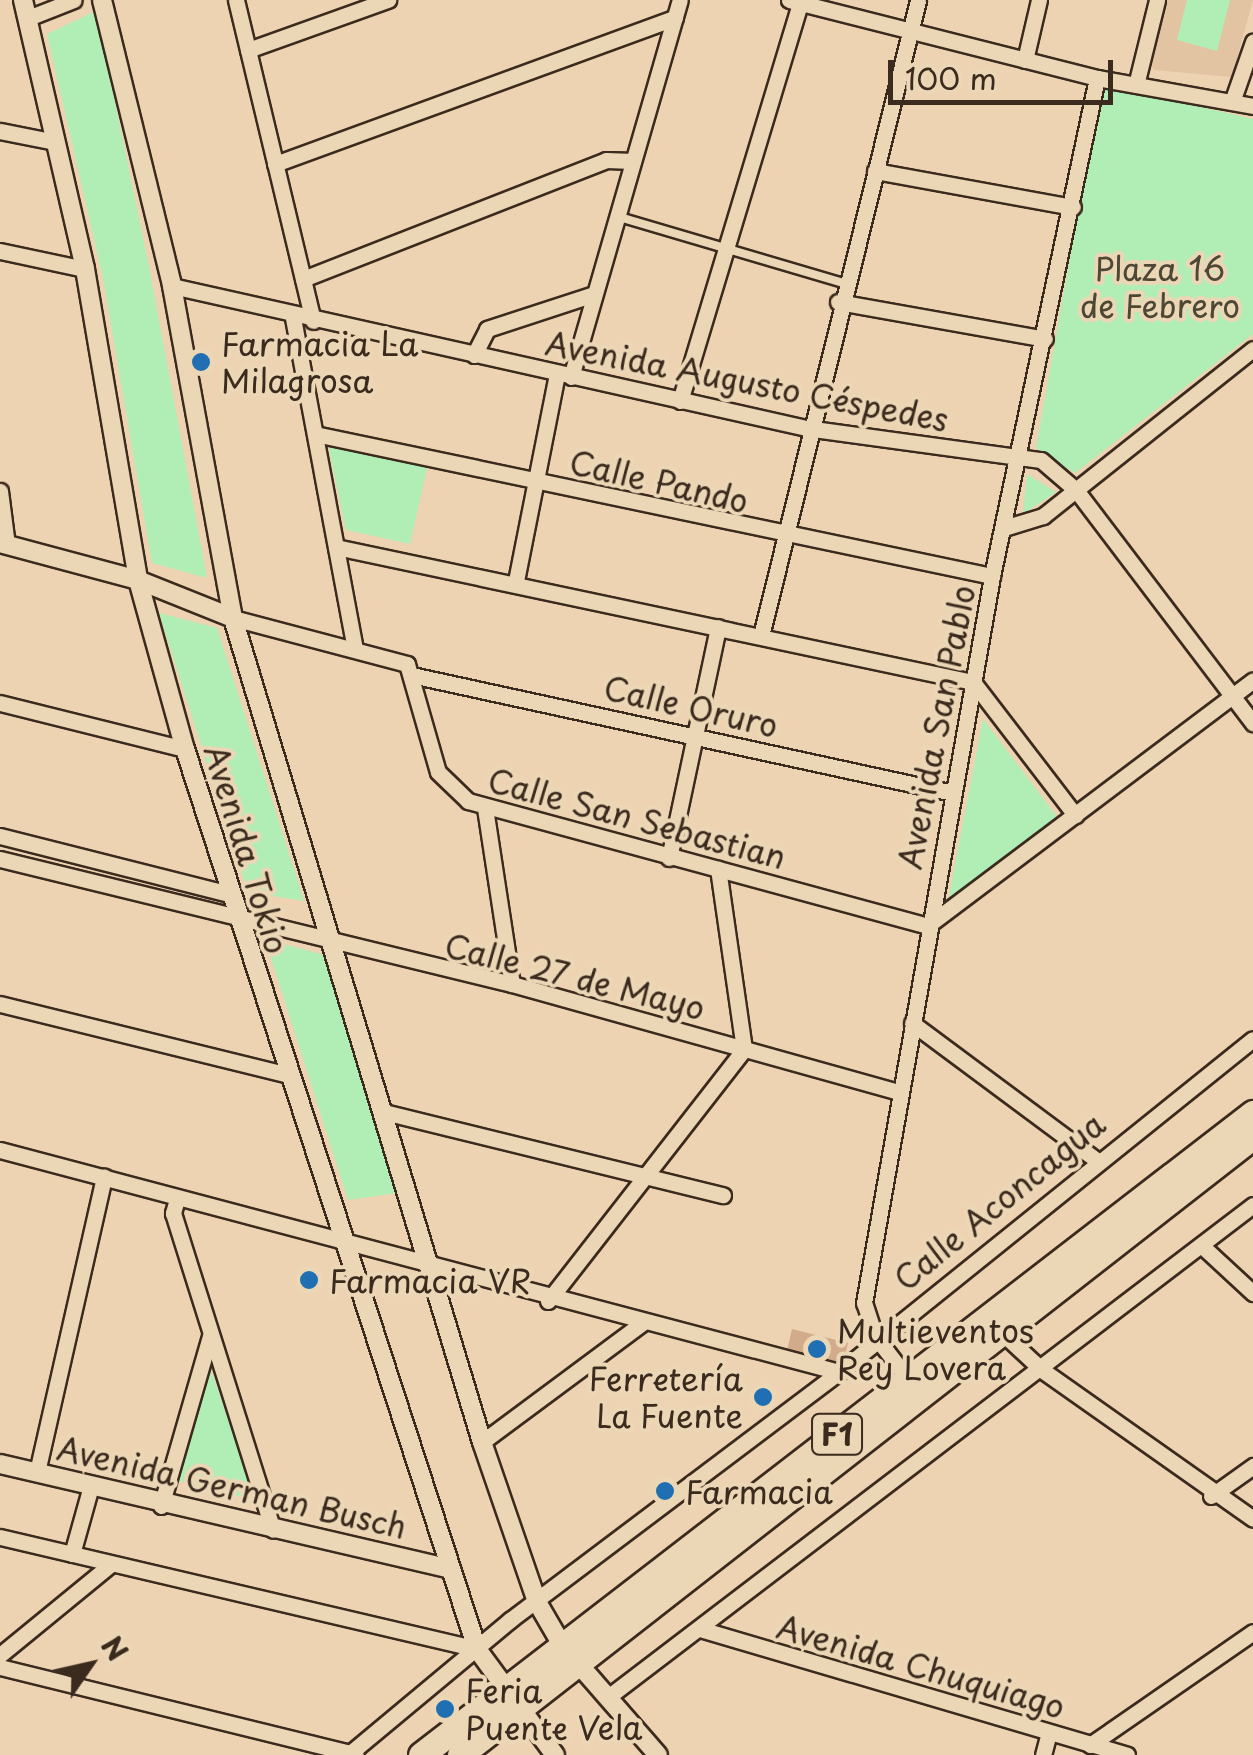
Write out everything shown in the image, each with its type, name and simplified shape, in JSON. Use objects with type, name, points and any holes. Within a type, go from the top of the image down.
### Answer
[{"type":"highway","name":"F1","points":[[421,1755],[512,1698],[908,1378],[1253,1112]]},
{"type":"highway","name":"F1","points":[[569,1652],[1000,1331],[1253,1136]]},
{"type":"highway","name":"F1","points":[[460,1755],[512,1698]]},
{"type":"street","points":[[26,9],[74,0]]},
{"type":"street","name":"Avenida Tokio","points":[[102,0],[172,286],[232,618],[482,1442],[537,1602],[569,1652],[658,1755]]},
{"type":"street","points":[[236,0],[313,322]]},
{"type":"street","points":[[248,50],[388,0]]},
{"type":"street","points":[[516,581],[536,482],[564,376],[680,0]]},
{"type":"street","points":[[761,636],[806,428],[918,0]]},
{"type":"street","points":[[1026,60],[1039,0]]},
{"type":"street","points":[[1136,85],[1157,0]]},
{"type":"street","points":[[680,401],[795,1],[1096,78],[1253,106]]},
{"type":"street","name":"Avenida Tokio","points":[[26,9],[85,269],[138,580],[236,919],[478,1650],[555,1755]]},
{"type":"street","points":[[275,164],[675,18]]},
{"type":"street","points":[[1232,102],[1253,42]]},
{"type":"street","name":"Avenida San Pablo","points":[[908,1378],[875,1336],[864,1303],[927,926],[992,576],[1023,459],[1096,78]]},
{"type":"street","points":[[0,131],[55,142]]},
{"type":"street","points":[[302,278],[606,160],[633,161]]},
{"type":"street","points":[[876,171],[1073,207]]},
{"type":"street","points":[[0,251],[85,269]]},
{"type":"street","name":"Avenida Augusto Céspedes","points":[[172,286],[293,318],[806,428],[1023,459],[1054,467],[1076,490],[1253,723]]},
{"type":"street","points":[[474,355],[487,329],[592,295]]},
{"type":"street","points":[[838,302],[1045,338]]},
{"type":"street","points":[[293,318],[356,648]]},
{"type":"street","points":[[1007,527],[1031,523],[1253,349]]},
{"type":"street","name":"Calle Pando","points":[[315,434],[781,537],[992,576]]},
{"type":"street","points":[[0,491],[4,544],[138,580],[232,618]]},
{"type":"street","points":[[336,546],[516,581],[973,682],[1074,815]]},
{"type":"street","name":"Calle Oruro","points":[[232,618],[397,658],[416,676],[953,793]]},
{"type":"street","points":[[668,858],[718,627]]},
{"type":"street","name":"Calle San Sebastian","points":[[416,676],[438,772],[485,808],[927,926]]},
{"type":"street","points":[[927,926],[1253,680]]},
{"type":"street","points":[[2,709],[185,749]]},
{"type":"street","points":[[485,808],[512,984]]},
{"type":"street","points":[[0,836],[230,894]]},
{"type":"street","name":"Calle 27 de Mayo","points":[[0,859],[334,947],[512,984],[898,1092]]},
{"type":"street","points":[[548,1301],[744,1049],[718,870]]},
{"type":"street","points":[[0,1004],[286,1074]]},
{"type":"street","points":[[912,1024],[1095,1159]]},
{"type":"street","name":"Calle Aconcagua","points":[[353,1754],[537,1602],[839,1372],[875,1336],[1253,1038]]},
{"type":"street","points":[[384,1112],[648,1172],[723,1195]]},
{"type":"street","points":[[0,1150],[177,1200],[339,1239],[548,1301],[839,1372]]},
{"type":"street","points":[[37,1472],[104,1178]]},
{"type":"street","points":[[177,1200],[173,1213],[273,1530]]},
{"type":"street","points":[[608,1697],[1042,1370],[1253,1205]]},
{"type":"street","points":[[1202,1244],[1253,1294]]},
{"type":"street","points":[[482,1442],[642,1323]]},
{"type":"street","points":[[1000,1331],[1042,1370],[1211,1496],[1253,1519]]},
{"type":"street","points":[[160,1506],[210,1336]]},
{"type":"street","name":"Avenida German Busch","points":[[0,1464],[160,1506],[451,1569]]},
{"type":"street","points":[[1211,1496],[1253,1466]]},
{"type":"street","points":[[72,1554],[91,1486]]},
{"type":"street","points":[[0,1537],[478,1650]]},
{"type":"street","points":[[0,1655],[110,1565]]},
{"type":"street","name":"Avenida Chuquiago","points":[[700,1629],[1126,1755]]},
{"type":"street","points":[[1090,1744],[1253,1632]]},
{"type":"street","points":[[0,1667],[353,1754]]},
{"type":"street","points":[[1042,1755],[1049,1733]]},
{"type":"lane","points":[[616,216],[844,283]]},
{"type":"shaded area","points":[[1162,0],[1253,0],[1232,77],[1154,70],[1148,60]]},
{"type":"green space","points":[[1187,0],[1230,0],[1217,51],[1177,40]]},
{"type":"green space","points":[[96,11],[207,578],[152,563],[103,278],[47,34]]},
{"type":"green space","name":"Plaza 16 de Febrero","points":[[1101,84],[1253,119],[1253,334],[1075,473],[1036,448]]},
{"type":"green space","points":[[328,444],[428,463],[410,544],[346,530]]},
{"type":"green space","points":[[1027,474],[1056,492],[1023,514]]},
{"type":"green space","points":[[159,613],[217,628],[304,901],[248,892]]},
{"type":"green space","points":[[983,719],[1058,818],[948,901]]},
{"type":"green space","points":[[265,939],[324,955],[396,1193],[348,1200]]},
{"type":"green space","points":[[210,1368],[255,1495],[249,1499],[175,1480]]},
{"type":"building","name":"Multieventos Rey Lovera","points":[[792,1329],[848,1343],[842,1369],[786,1355]]},
{"type":"place","name":"Farmacia La Milagrosa","points":[[201,362]]},
{"type":"place","name":"Farmacia VR","points":[[309,1280]]},
{"type":"place","name":"Multieventos Rey Lovera","points":[[817,1349]]},
{"type":"place","name":"Ferretería La Fuente","points":[[763,1397]]},
{"type":"place","name":"Farmacia","points":[[665,1491]]},
{"type":"place","name":"Feria Puente Vela","points":[[445,1709]]}]
